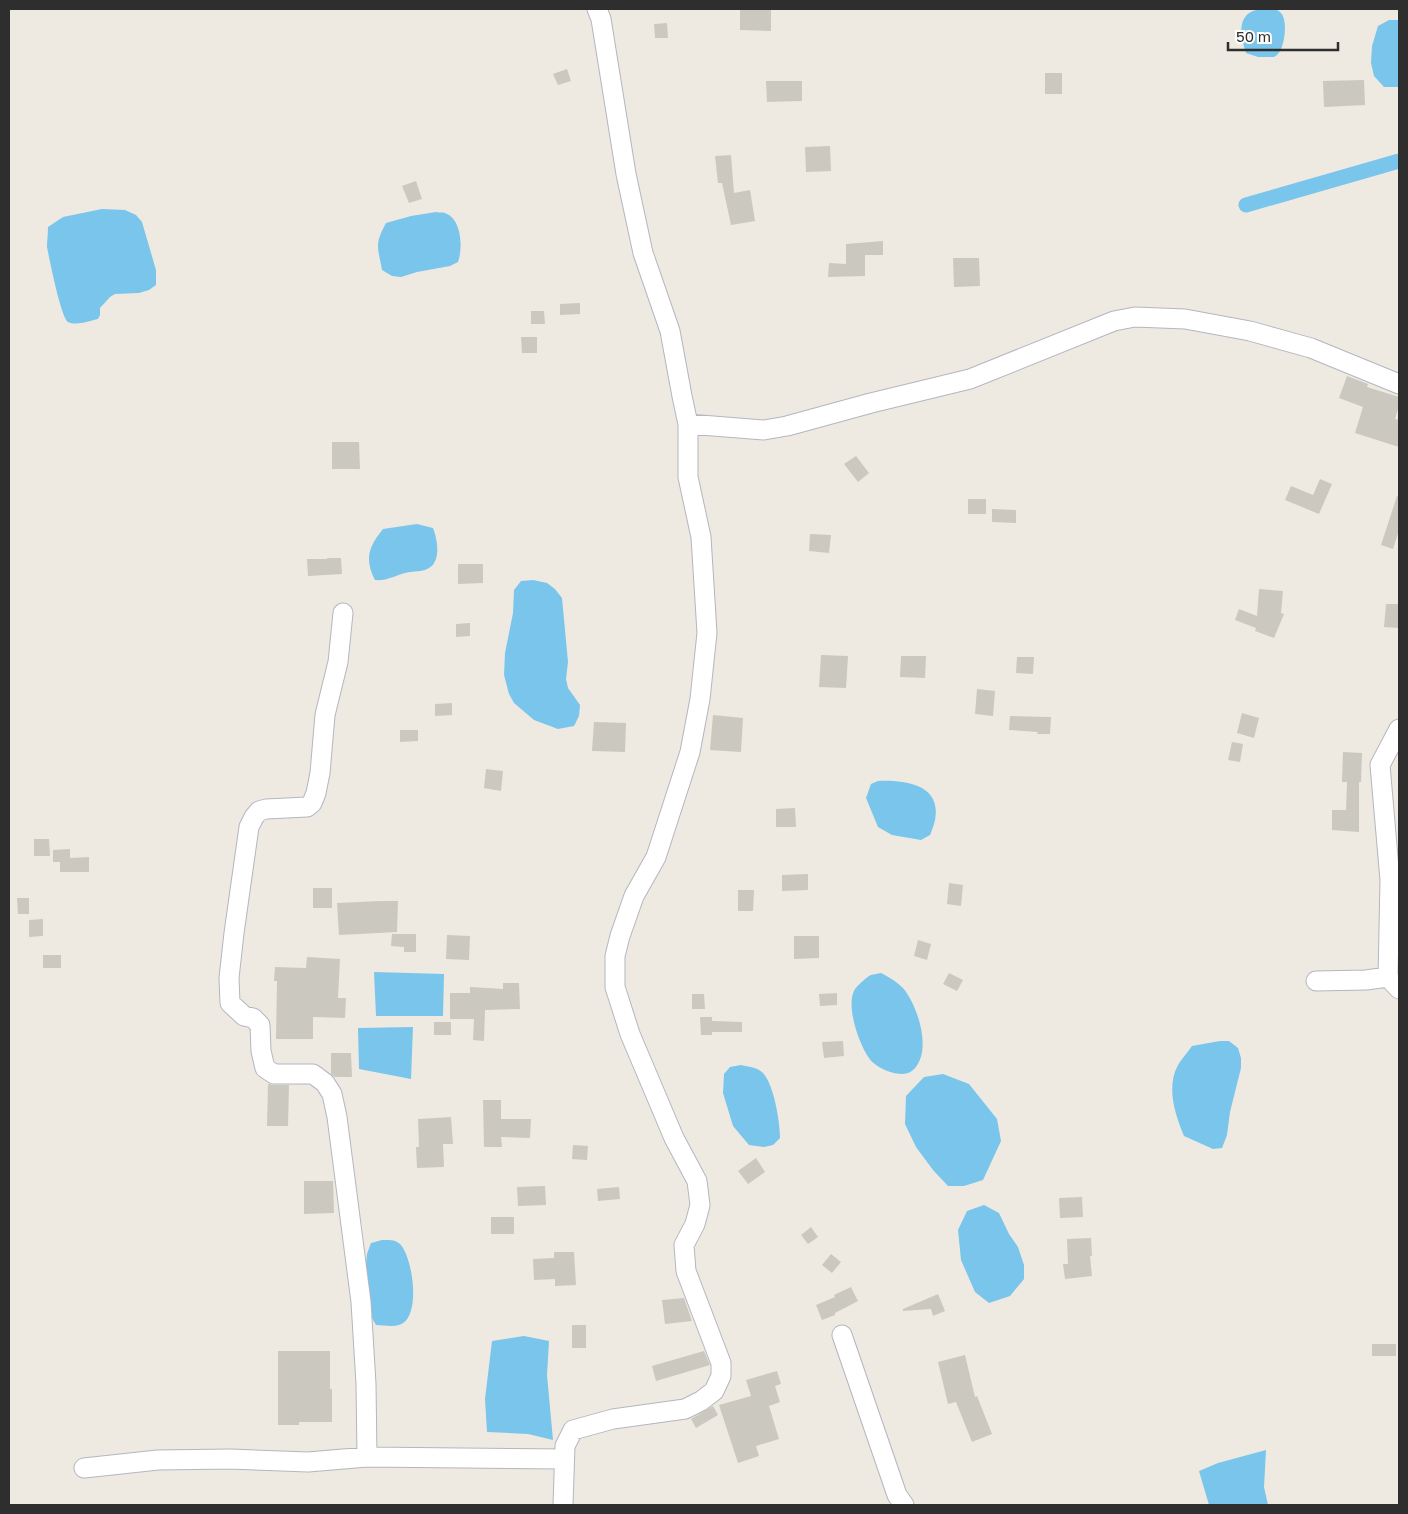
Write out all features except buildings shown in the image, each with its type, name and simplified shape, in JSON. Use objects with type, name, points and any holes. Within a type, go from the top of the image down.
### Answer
[{"type":"street","points":[[563,1505],[565,1446],[573,1430],[613,1419],[685,1409],[701,1401],[714,1391],[721,1376],[721,1362],[686,1271],[684,1245],[695,1224],[700,1205],[697,1182],[674,1138],[630,1034],[615,987],[615,956],[620,936],[634,896],[656,858],[690,752],[700,699],[707,633],[701,537],[688,477],[688,424],[670,331],[643,253],[626,174],[598,9]]},
{"type":"street","points":[[688,424],[764,430],[787,426],[970,379],[1114,321],[1135,317],[1185,319],[1250,331],[1311,348],[1399,384]]},
{"type":"street","points":[[343,613],[338,662],[325,715],[320,773],[316,793],[312,803],[307,807],[273,807],[259,812],[249,827],[229,978],[230,1003],[244,1016],[254,1018],[260,1025],[264,1068],[274,1074],[313,1074],[325,1083],[332,1094],[337,1117],[360,1302],[366,1384],[367,1458]]},
{"type":"street","points":[[1316,981],[1366,980],[1394,983],[1390,880],[1380,765],[1399,728]]},
{"type":"street","points":[[842,1335],[897,1495],[904,1505]]},
{"type":"street","points":[[84,1468],[158,1460],[230,1459],[308,1462],[367,1458],[564,1459]]},
{"type":"water","points":[[1275,9],[1283,15],[1285,31],[1282,47],[1280,52],[1274,57],[1258,57],[1246,53],[1241,32],[1243,20],[1252,11]]},
{"type":"water","points":[[1389,20],[1399,20],[1399,87],[1384,87],[1374,76],[1371,63],[1372,46],[1378,26]]},
{"type":"water","points":[[102,209],[125,210],[136,215],[142,222],[156,270],[156,285],[149,290],[139,293],[115,294],[100,308],[98,319],[83,323],[71,323],[65,318],[56,287],[47,247],[48,227],[63,217]]},
{"type":"water","points":[[436,212],[451,216],[458,227],[461,242],[458,262],[450,266],[401,277],[392,276],[382,270],[378,241],[386,223]]},
{"type":"water","points":[[417,524],[433,528],[437,546],[434,563],[425,570],[407,572],[383,580],[375,580],[369,559],[371,547],[378,535],[383,529]]},
{"type":"water","points":[[533,580],[547,583],[562,598],[568,662],[566,679],[568,688],[580,705],[579,716],[574,726],[558,729],[534,720],[514,703],[509,694],[504,675],[505,653],[513,613],[514,590],[521,581]]},
{"type":"water","points":[[878,781],[909,783],[927,792],[933,799],[936,808],[935,820],[930,835],[921,840],[892,835],[878,827],[866,798],[871,784]]},
{"type":"water","points":[[374,972],[444,974],[443,1016],[376,1016]]},
{"type":"water","points":[[881,973],[903,988],[909,996],[918,1017],[923,1041],[922,1052],[919,1062],[909,1073],[890,1072],[872,1062],[861,1044],[854,1024],[852,996],[855,989],[869,976]]},
{"type":"water","points":[[413,1027],[411,1079],[359,1069],[358,1028]]},
{"type":"water","points":[[1229,1041],[1238,1048],[1241,1068],[1230,1112],[1227,1135],[1222,1148],[1213,1149],[1184,1136],[1175,1110],[1172,1091],[1174,1073],[1192,1046]]},
{"type":"water","points":[[741,1065],[761,1071],[770,1086],[776,1104],[780,1131],[780,1138],[773,1145],[764,1147],[749,1145],[733,1126],[723,1093],[724,1074],[730,1067]]},
{"type":"water","points":[[943,1074],[969,1084],[997,1119],[1001,1141],[983,1180],[964,1186],[948,1186],[916,1147],[905,1124],[906,1096],[924,1077]]},
{"type":"water","points":[[984,1205],[999,1213],[1009,1234],[1018,1247],[1024,1265],[1024,1279],[1010,1296],[989,1303],[975,1292],[961,1260],[958,1230],[967,1211]]},
{"type":"water","points":[[382,1240],[398,1242],[405,1251],[409,1261],[413,1287],[411,1312],[406,1320],[396,1326],[376,1325],[368,1311],[365,1275],[367,1254],[371,1243]]},
{"type":"water","points":[[524,1336],[549,1341],[547,1375],[553,1440],[528,1434],[487,1432],[485,1399],[492,1341]]},
{"type":"water","points":[[1266,1450],[1264,1487],[1268,1505],[1209,1505],[1199,1471],[1218,1463]]},
{"type":"waterway","points":[[1246,205],[1399,161]]}]
